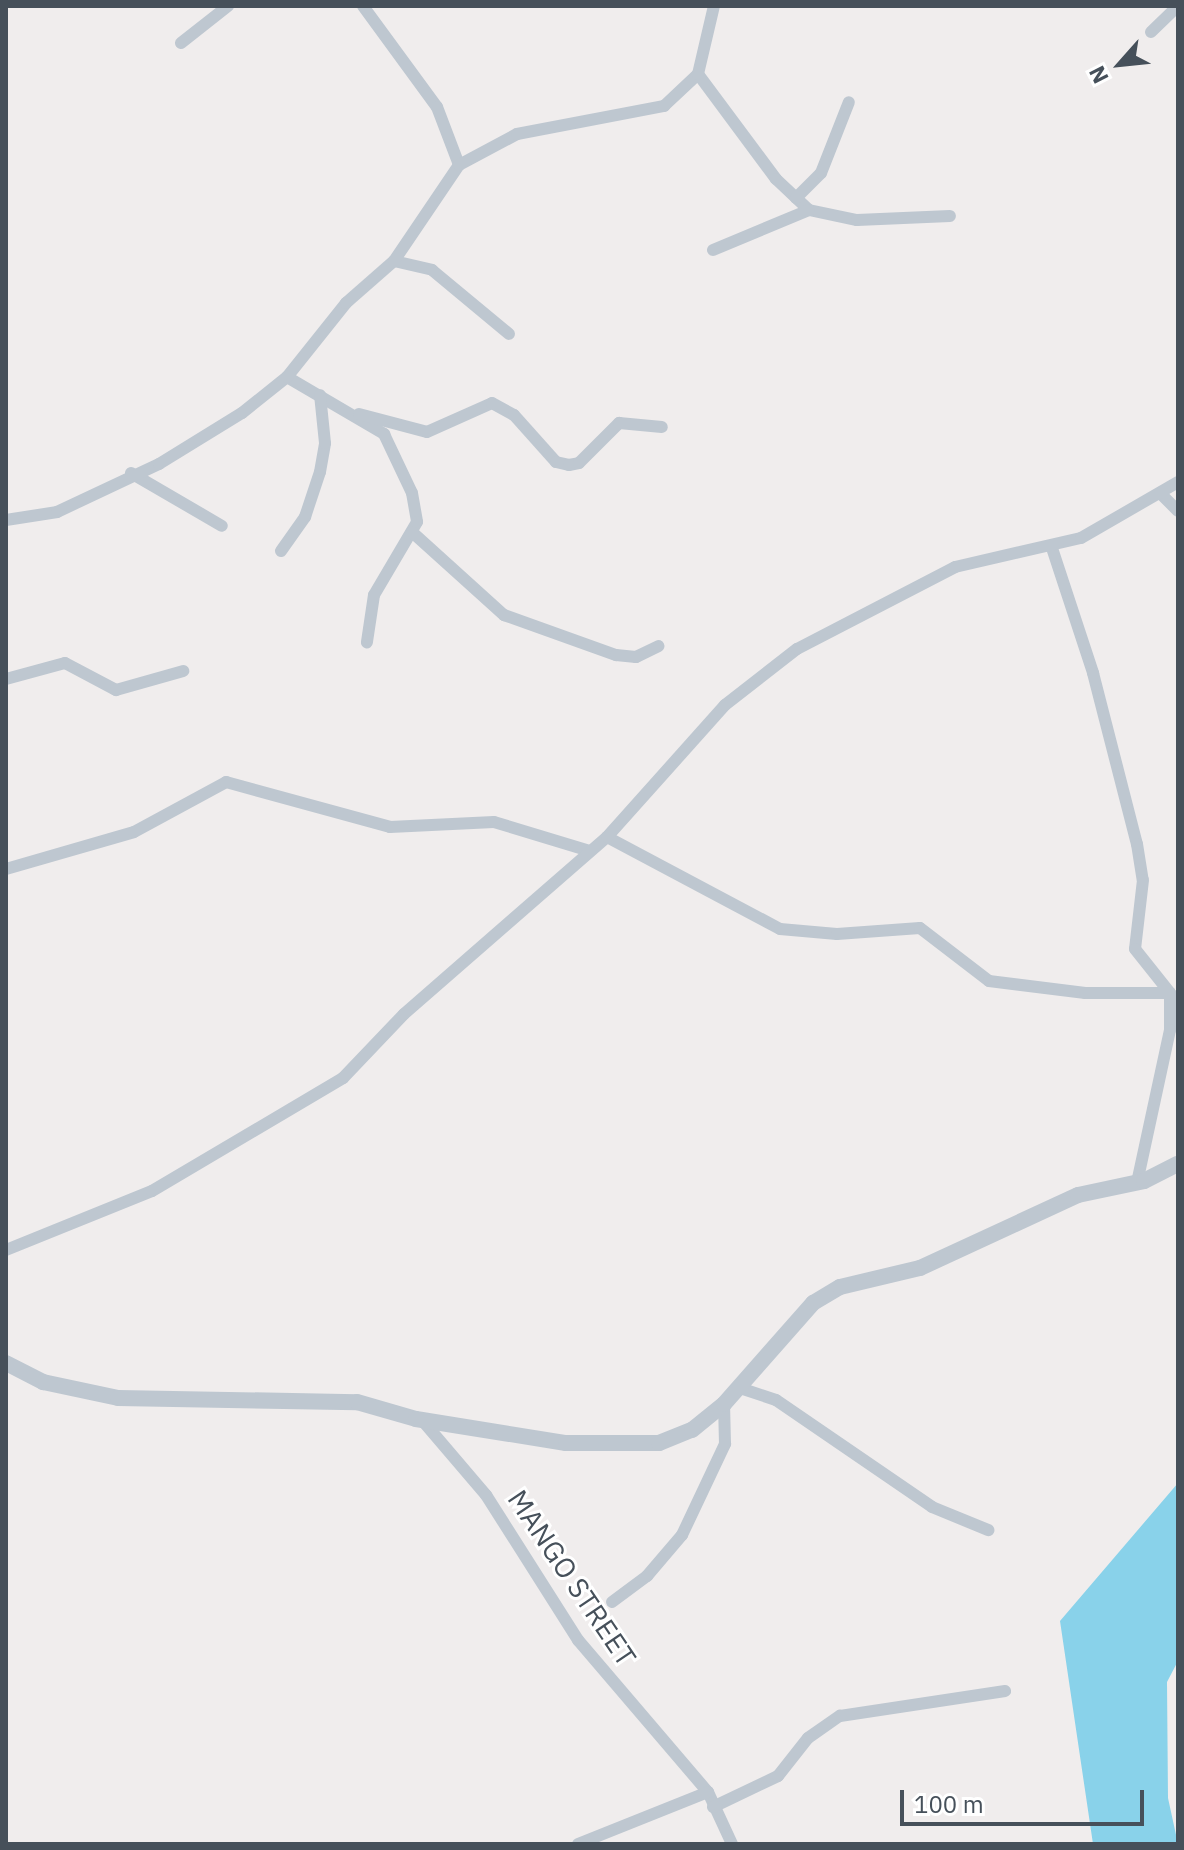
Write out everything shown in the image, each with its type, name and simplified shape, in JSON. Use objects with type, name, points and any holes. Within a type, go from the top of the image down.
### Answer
[{"type":"street","points":[[181,43],[228,6]]},
{"type":"street","points":[[363,6],[437,107],[459,165]]},
{"type":"street","points":[[6,520],[57,512],[201,438],[287,377],[346,303],[394,261],[459,165],[546,126],[664,106],[698,74],[714,6]]},
{"type":"street","points":[[1151,32],[1178,6]]},
{"type":"street","points":[[698,74],[796,198],[809,210],[857,220],[950,216]]},
{"type":"street","points":[[796,198],[821,173],[849,102]]},
{"type":"street","points":[[713,250],[809,210]]},
{"type":"street","points":[[394,261],[432,270],[509,334]]},
{"type":"street","points":[[287,377],[359,414],[427,432],[492,403],[514,415],[556,462],[569,465],[579,463],[619,423],[662,427]]},
{"type":"street","points":[[281,551],[305,517],[320,472],[325,443],[320,395]]},
{"type":"street","points":[[359,414],[395,448],[418,512],[412,532],[374,595],[367,642]]},
{"type":"street","points":[[131,473],[222,526]]},
{"type":"street","points":[[6,1250],[152,1191],[343,1078],[404,1014],[607,837],[725,705],[797,649],[955,567],[1052,548],[1178,482]]},
{"type":"street","points":[[1160,493],[1178,511]]},
{"type":"street","points":[[412,532],[504,615],[616,655],[636,657],[659,646]]},
{"type":"street","points":[[1052,548],[1093,673],[1137,844],[1143,880],[1135,949],[1170,993],[1170,1030],[1137,1183]]},
{"type":"street","points":[[6,679],[65,663],[116,690],[183,671]]},
{"type":"street","points":[[6,869],[134,832],[226,782],[390,827],[494,822],[590,851]]},
{"type":"street","points":[[607,837],[780,929],[837,934],[920,928],[989,981],[1085,993],[1170,993]]},
{"type":"street","points":[[6,1363],[43,1382],[118,1398],[357,1402],[422,1420],[566,1443],[632,1446],[692,1430],[724,1404],[813,1303],[840,1287],[883,1281],[1078,1195],[1137,1183],[1178,1164]]},
{"type":"street","points":[[737,1387],[776,1400],[932,1507],[988,1530]]},
{"type":"street","points":[[612,1602],[647,1576],[682,1535],[725,1444],[724,1404]]},
{"type":"street","name":"MANGO STREET","points":[[422,1420],[486,1495],[578,1640],[708,1792],[732,1844]]},
{"type":"street","points":[[713,1807],[778,1776],[808,1738],[840,1716],[1005,1691]]},
{"type":"street","points":[[578,1844],[708,1792]]},
{"type":"water","points":[[1178,1483],[1178,1661],[1167,1682],[1168,1798],[1178,1844],[1093,1844],[1060,1621]]}]
